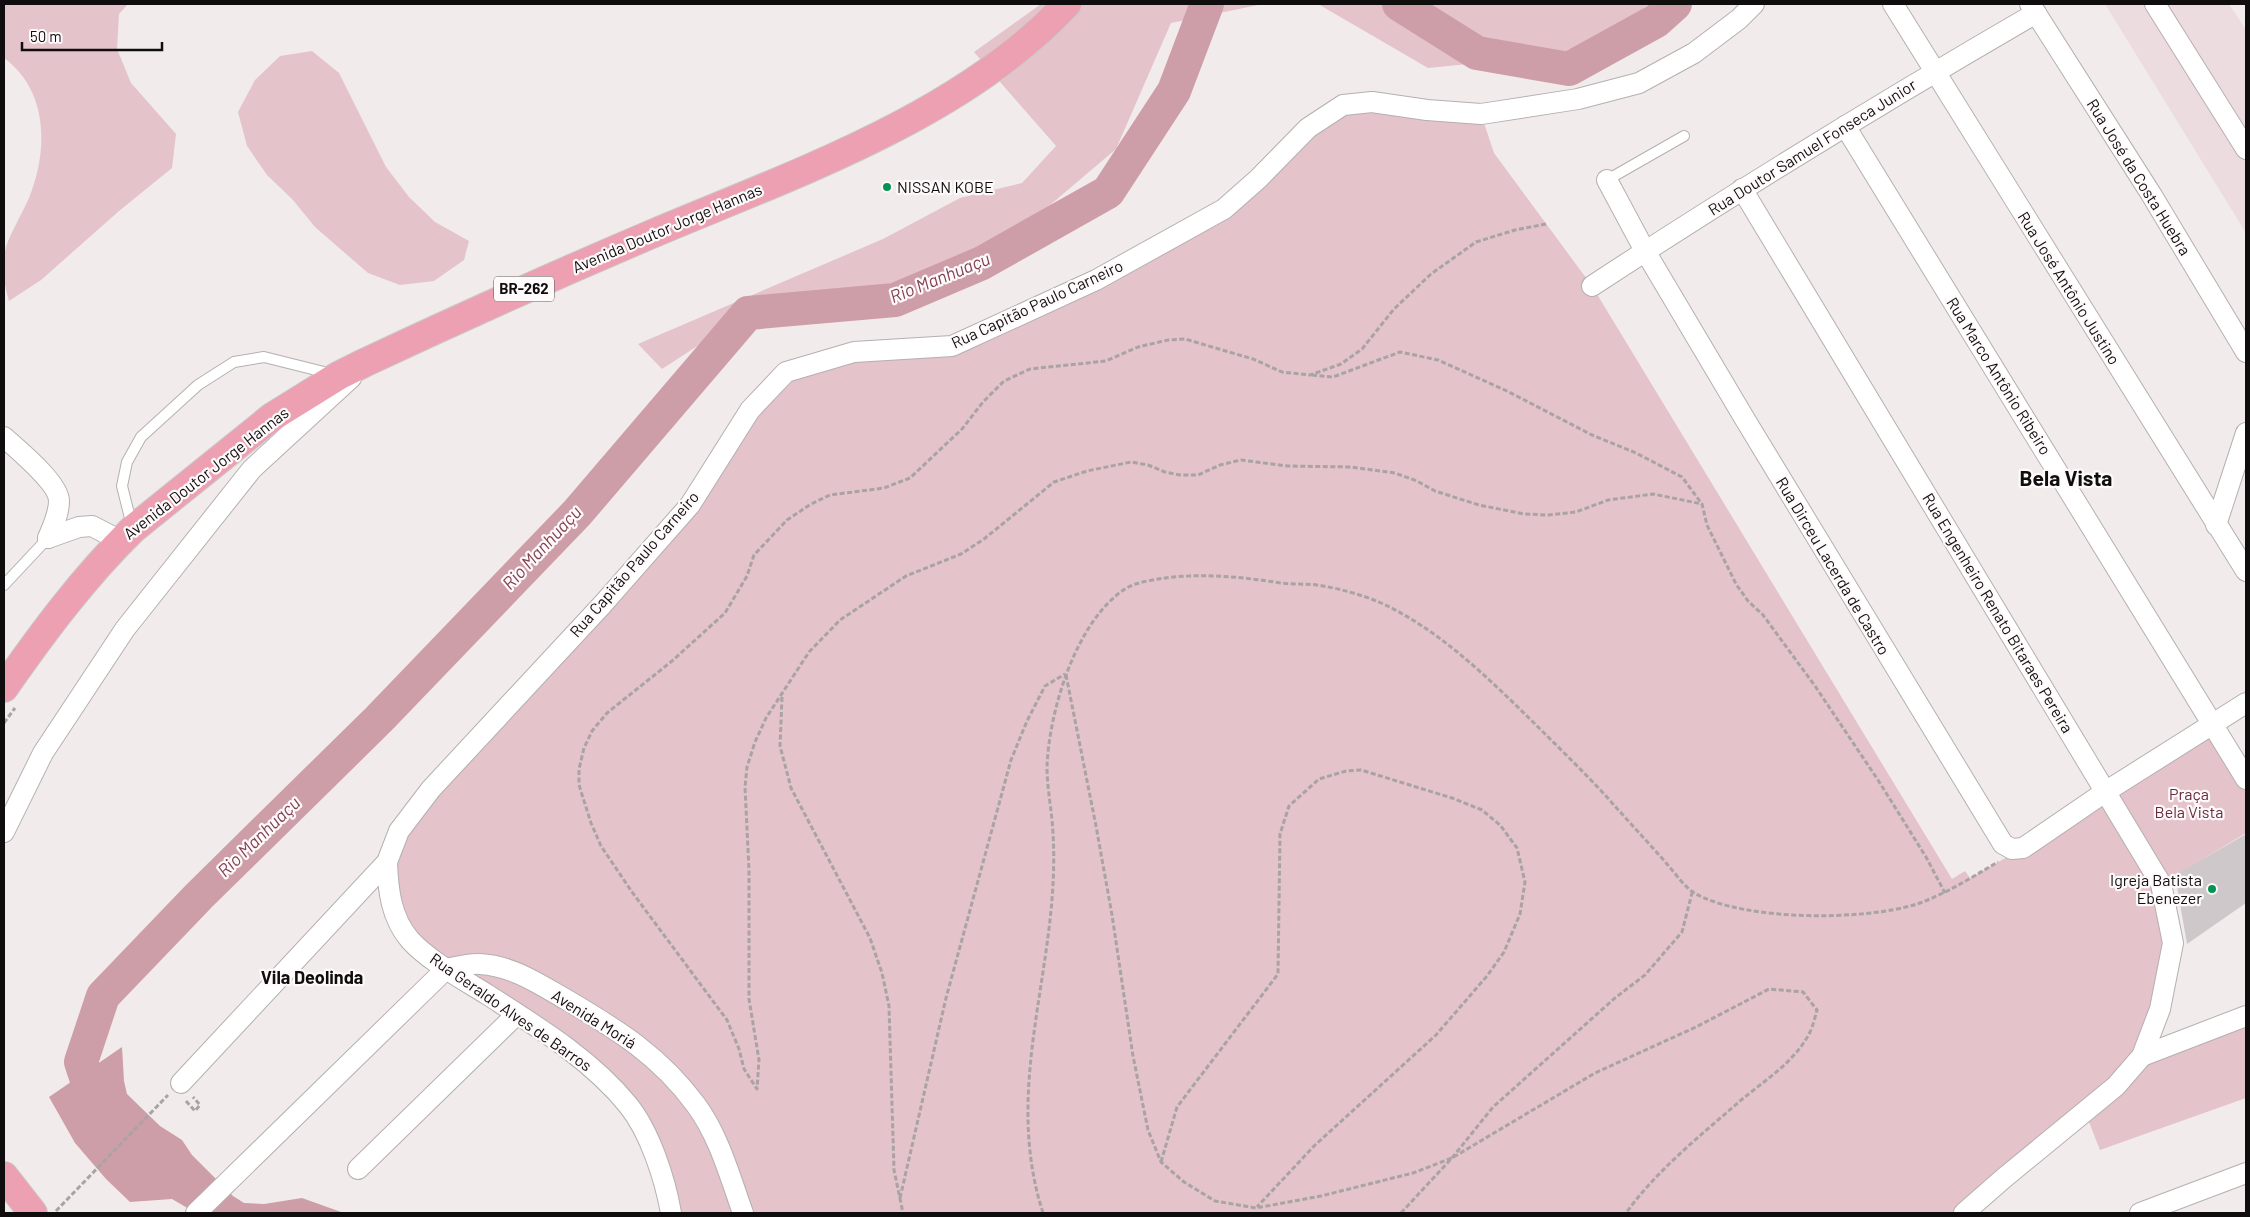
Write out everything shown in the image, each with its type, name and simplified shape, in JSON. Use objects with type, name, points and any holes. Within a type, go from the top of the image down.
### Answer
[{"type":"highway","name":"Avenida Doutor Jorge Hannas","points":[[10,698],[71,598],[127,534],[272,417],[364,362],[547,278],[800,171],[900,126],[996,66],[1047,25],[1067,4]]},
{"type":"highway","points":[[6,1186],[33,1213]]},
{"type":"street","name":"Rua Capitão Paulo Carneiro","points":[[387,862],[399,832],[431,789],[602,605],[690,505],[750,410],[786,372],[854,352],[952,346],[1096,280],[1224,209],[1258,180],[1308,128],[1343,105],[1372,102],[1427,110],[1481,114],[1578,99],[1639,83],[1694,53],[1754,4]]},
{"type":"street","name":"Rua José Antônio Justino","points":[[1893,4],[2216,526],[2246,571]]},
{"type":"street","points":[[2155,4],[2246,149]]},
{"type":"street","name":"Rua Doutor Samuel Fonseca Junior","points":[[1592,286],[1742,189],[1935,72],[2033,8]]},
{"type":"street","name":"Rua José da Costa Huebra","points":[[2033,8],[2151,194],[2246,352]]},
{"type":"street","name":"Rua Marco Antônio Ribeiro","points":[[1845,126],[2246,778]]},
{"type":"street","name":"Rua Dirceu Lacerda de Castro","points":[[1607,180],[1645,251],[1992,827],[2007,847],[2023,848]]},
{"type":"street","name":"Rua Engenheiro Renato Bitaraes Pereira","points":[[1742,189],[2161,884],[2173,943],[2160,1009],[2142,1056]]},
{"type":"street","points":[[4,832],[43,753],[126,628],[252,469],[359,372],[364,362]]},
{"type":"street","points":[[2216,526],[2246,433]]},
{"type":"street","points":[[4,436],[49,481],[59,498],[57,515],[48,538]]},
{"type":"street","points":[[48,538],[79,527],[92,526],[127,534]]},
{"type":"street","points":[[2023,848],[2106,792],[2246,703]]},
{"type":"street","points":[[179,1089],[387,862]]},
{"type":"street","name":"Rua Geraldo Alves de Barros","points":[[387,862],[388,886],[392,908],[410,940],[446,969],[517,1014],[592,1069],[628,1105],[649,1142],[667,1192],[671,1213]]},
{"type":"street","name":"Avenida Moriá","points":[[446,969],[479,964],[516,971],[630,1040],[676,1080],[697,1107],[718,1145],[743,1213]]},
{"type":"street","points":[[196,1213],[446,969]]},
{"type":"street","points":[[358,1169],[517,1014]]},
{"type":"street","points":[[1964,1213],[2116,1086],[2142,1056],[2246,1016]]},
{"type":"street","points":[[2140,1213],[2246,1173]]},
{"type":"lane","points":[[1607,180],[1684,136]]},
{"type":"lane","points":[[127,534],[122,486],[127,462],[141,437],[198,386],[234,362],[264,357],[338,376]]},
{"type":"lane","points":[[4,585],[48,538]]},
{"type":"path","points":[[1310,375],[1341,364],[1362,349],[1394,308],[1431,274],[1476,242],[1515,230],[1546,224]]},
{"type":"path","points":[[1702,504],[1653,494],[1608,500],[1576,512],[1548,515],[1524,514],[1479,506],[1435,491],[1395,473],[1351,467],[1288,466],[1241,460],[1220,465],[1198,475],[1180,475],[1131,462],[1094,469],[1054,482],[984,539],[961,554],[906,576],[840,620],[809,652],[766,718],[755,742],[745,787],[749,879],[749,999],[759,1060],[757,1089],[744,1069],[727,1020],[691,974],[601,846],[586,809],[580,785],[579,769],[584,748],[592,731],[607,714],[672,661],[725,613],[747,576],[754,555],[787,520],[811,504],[830,495],[884,488],[910,478],[962,429],[983,402],[1004,381],[1030,369],[1106,361],[1138,347],[1168,340],[1185,339],[1253,359],[1282,372],[1333,377],[1400,352],[1438,360],[1507,391],[1592,435],[1636,453],[1682,477],[1702,504],[1707,525],[1736,584],[1748,601],[1764,615],[1815,686],[1878,780],[1926,857],[1945,893]]},
{"type":"path","points":[[1043,1213],[1035,1188],[1026,1128],[1028,1082],[1053,898],[1053,833],[1047,767],[1050,739],[1055,708],[1066,674],[1085,637],[1104,608],[1127,587],[1148,580],[1198,575],[1321,585],[1376,601],[1427,628],[1507,696],[1584,772],[1692,893],[1734,909],[1820,916],[1869,912],[1914,905],[1945,893],[2023,848]]},
{"type":"path","points":[[900,1198],[946,998],[1011,760],[1027,721],[1045,686],[1066,674]]},
{"type":"path","points":[[1066,674],[1110,906],[1140,1096],[1148,1130],[1161,1162],[1184,1182],[1215,1201],[1256,1208],[1321,1196],[1404,1175],[1452,1158],[1595,1073],[1696,1027],[1769,989],[1802,992],[1817,1010],[1810,1032],[1785,1065],[1750,1092],[1671,1162],[1637,1198],[1626,1213]]},
{"type":"path","points":[[783,694],[780,713],[780,746],[791,788],[870,938],[882,973],[889,1006],[893,1087],[894,1170],[903,1213]]},
{"type":"path","points":[[4,723],[10,698]]},
{"type":"path","points":[[1161,1162],[1176,1107],[1278,974],[1280,834],[1289,806],[1318,779],[1346,771],[1361,770],[1452,798],[1482,810],[1500,825],[1517,848],[1525,882],[1520,914],[1504,952],[1436,1035],[1314,1146],[1256,1208]]},
{"type":"path","points":[[1401,1213],[1452,1158],[1493,1107],[1615,998],[1644,975],[1682,932],[1692,893]]},
{"type":"path","points":[[179,1089],[200,1105],[195,1110],[179,1089]]},
{"type":"path","points":[[53,1213],[179,1089]]},
{"type":"shaded area","points":[[2105,4],[2229,4],[2246,30],[2246,233]]},
{"type":"shaded area","points":[[122,1047],[124,1081],[127,1094],[160,1126],[182,1140],[192,1155],[233,1196],[244,1203],[264,1204],[302,1198],[344,1213],[196,1213],[172,1199],[130,1202],[106,1179],[75,1143],[49,1097]]},
{"type":"green space","points":[[4,4],[128,4],[119,14],[117,49],[131,83],[176,134],[172,168],[119,211],[41,280],[9,301],[3,272],[4,255],[8,240],[29,198],[35,180],[41,142],[37,104],[30,87],[19,72],[4,58]]},
{"type":"green space","points":[[1041,4],[1263,4],[1171,23],[1116,149],[982,263],[895,300],[748,313],[662,369],[638,344],[883,239],[960,198],[1022,183],[1056,146],[974,52]]},
{"type":"green space","points":[[1318,4],[1649,4],[1598,51],[1428,68]]},
{"type":"green space","points":[[312,51],[339,73],[386,167],[409,197],[435,222],[469,241],[464,260],[434,281],[400,285],[368,273],[315,227],[293,200],[267,175],[247,146],[238,112],[255,80],[280,56]]},
{"type":"green space","name":"Praça Bela Vista","points":[[1343,105],[1481,114],[1494,153],[1592,286],[1952,879],[1965,871],[1970,878],[2023,848],[2213,724],[2246,779],[2246,833],[2161,884],[2173,943],[2142,1056],[2246,1016],[2246,1098],[2100,1150],[2085,1112],[1964,1213],[671,1213],[628,1105],[446,969],[392,908],[399,831],[602,605],[786,372],[952,346],[1224,209]]},
{"type":"building","name":"Igreja Batista Ebenezer","points":[[2246,834],[2246,903],[2187,944],[2175,875]]},
{"type":"waterway","name":"Rio Manhuaçu","points":[[101,1115],[97,1111],[81,1062],[103,996],[199,896],[379,719],[577,513],[748,313],[895,300],[982,263],[1108,192],[1174,91],[1207,4]]},
{"type":"waterway","name":"Rio Manhuaçu","points":[[1399,4],[1477,53],[1569,69],[1656,21],[1675,4]]},
{"type":"place","name":"NISSAN KOBE","points":[[887,187]]},
{"type":"place","name":"Igreja Batista Ebenezer","points":[[2212,889]]},
{"type":"district","name":"Bela Vista","points":[[2066,479]]},
{"type":"district","name":"Vila Deolinda","points":[[312,978]]}]
